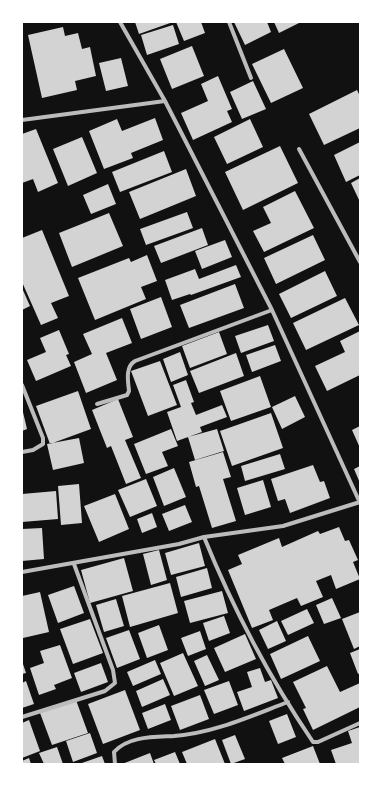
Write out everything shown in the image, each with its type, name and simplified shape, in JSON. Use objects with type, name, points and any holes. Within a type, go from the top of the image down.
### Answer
[{"type":"street","points":[[22,572],[74,564],[204,538],[283,526],[360,502],[272,310],[165,101],[120,22]]},
{"type":"street","points":[[229,22],[251,78]]},
{"type":"street","points":[[22,120],[165,101]]},
{"type":"street","points":[[299,149],[360,262]]},
{"type":"street","points":[[97,404],[127,395],[129,391],[128,369],[130,364],[135,361],[272,310]]},
{"type":"street","points":[[22,385],[43,438],[43,444],[39,447],[22,452]]},
{"type":"street","points":[[204,538],[225,588],[288,702],[313,742],[360,723]]},
{"type":"street","points":[[22,716],[105,691],[115,683],[113,670],[74,564]]},
{"type":"street","points":[[115,764],[114,752],[119,746],[144,738],[177,736],[220,728],[288,702]]},
{"type":"building","points":[[135,22],[173,22],[139,34]]},
{"type":"building","points":[[176,22],[201,22],[205,33],[184,41]]},
{"type":"building","points":[[234,22],[267,22],[271,32],[245,45]]},
{"type":"building","points":[[274,22],[301,22],[279,33]]},
{"type":"building","points":[[173,25],[179,44],[147,55],[141,35]]},
{"type":"building","points":[[63,27],[65,36],[78,33],[82,49],[90,47],[96,76],[75,81],[77,90],[42,98],[28,35]]},
{"type":"building","points":[[192,46],[204,76],[172,89],[160,59]]},
{"type":"building","points":[[284,49],[303,88],[271,103],[252,64]]},
{"type":"building","points":[[121,58],[128,86],[106,91],[99,63]]},
{"type":"building","points":[[218,76],[232,109],[227,111],[232,122],[193,140],[181,113],[208,101],[201,84]]},
{"type":"building","points":[[253,81],[266,109],[242,119],[230,92]]},
{"type":"building","points":[[357,90],[360,96],[360,128],[324,145],[309,114]]},
{"type":"building","points":[[155,118],[163,140],[131,153],[133,158],[104,169],[89,131],[117,119],[122,131]]},
{"type":"building","points":[[250,119],[263,147],[227,164],[214,137]]},
{"type":"building","points":[[36,129],[58,183],[38,192],[33,179],[22,183],[22,134]]},
{"type":"building","points":[[82,137],[97,173],[68,186],[53,149]]},
{"type":"building","points":[[360,142],[360,175],[346,182],[334,155]]},
{"type":"building","points":[[280,146],[298,183],[243,210],[225,172]]},
{"type":"building","points":[[164,151],[172,172],[120,192],[112,172]]},
{"type":"building","points":[[186,169],[196,196],[140,219],[129,192]]},
{"type":"building","points":[[360,178],[360,202],[351,183]]},
{"type":"building","points":[[108,184],[116,204],[91,214],[83,195]]},
{"type":"building","points":[[295,191],[314,228],[264,252],[253,231],[271,223],[263,207]]},
{"type":"building","points":[[187,212],[193,228],[146,245],[140,229]]},
{"type":"building","points":[[109,213],[123,246],[72,267],[59,233]]},
{"type":"building","points":[[202,228],[208,245],[161,263],[154,246]]},
{"type":"building","points":[[42,230],[69,296],[51,303],[58,318],[41,325],[22,282],[22,238]]},
{"type":"building","points":[[313,235],[325,260],[276,284],[264,258]]},
{"type":"building","points":[[225,240],[232,257],[202,269],[195,251]]},
{"type":"building","points":[[147,255],[157,281],[141,287],[146,299],[95,320],[78,278],[129,258],[131,262]]},
{"type":"building","points":[[236,265],[241,277],[191,295],[190,294],[172,300],[165,280],[195,269],[199,279]]},
{"type":"building","points":[[325,271],[337,296],[291,318],[279,294]]},
{"type":"building","points":[[235,284],[244,308],[189,328],[180,305]]},
{"type":"building","points":[[22,288],[30,306],[22,310]]},
{"type":"building","points":[[161,297],[172,327],[141,339],[130,309]]},
{"type":"building","points":[[345,298],[359,325],[306,350],[293,323]]},
{"type":"building","points":[[122,318],[132,343],[106,353],[117,380],[86,393],[74,362],[92,354],[83,334]]},
{"type":"building","points":[[268,325],[274,341],[241,353],[235,336]]},
{"type":"building","points":[[59,330],[69,354],[66,355],[71,366],[36,381],[27,360],[46,352],[40,338]]},
{"type":"building","points":[[360,331],[360,375],[327,391],[315,366],[345,352],[340,341]]},
{"type":"building","points":[[219,332],[227,354],[190,368],[182,346]]},
{"type":"building","points":[[275,345],[281,361],[252,372],[246,355]]},
{"type":"building","points":[[180,352],[188,375],[171,382],[163,359]]},
{"type":"building","points":[[236,353],[244,376],[199,393],[190,371]]},
{"type":"building","points":[[160,361],[177,405],[148,416],[131,371]]},
{"type":"building","points":[[260,376],[271,407],[231,421],[220,391]]},
{"type":"building","points":[[186,380],[194,402],[191,403],[196,415],[222,405],[227,417],[200,427],[202,432],[177,441],[167,412],[181,407],[173,385]]},
{"type":"building","points":[[78,391],[91,429],[50,444],[36,406]]},
{"type":"building","points":[[295,396],[305,417],[282,429],[272,407]]},
{"type":"building","points":[[118,399],[133,437],[125,440],[141,478],[126,484],[111,446],[107,448],[92,410]]},
{"type":"building","points":[[22,408],[27,429],[22,431]]},
{"type":"building","points":[[271,413],[283,448],[232,466],[220,431]]},
{"type":"building","points":[[360,426],[360,448],[352,430]]},
{"type":"building","points":[[171,429],[178,446],[162,452],[168,466],[146,474],[134,444]]},
{"type":"building","points":[[217,429],[224,451],[195,460],[188,437]]},
{"type":"building","points":[[79,438],[84,463],[53,470],[47,444]]},
{"type":"building","points":[[223,452],[231,477],[223,479],[236,521],[212,528],[199,486],[196,487],[189,462]]},
{"type":"building","points":[[280,454],[285,469],[245,481],[241,466]]},
{"type":"building","points":[[313,465],[320,482],[324,481],[330,498],[290,513],[285,499],[278,501],[271,479]]},
{"type":"building","points":[[360,466],[360,483],[354,469]]},
{"type":"building","points":[[174,468],[186,497],[164,506],[153,477]]},
{"type":"building","points":[[146,479],[157,506],[130,517],[118,490]]},
{"type":"building","points":[[263,480],[271,507],[245,515],[237,488]]},
{"type":"building","points":[[79,484],[82,523],[61,525],[58,486]]},
{"type":"building","points":[[56,491],[58,519],[22,522],[22,494]]},
{"type":"building","points":[[115,494],[129,529],[99,542],[84,506]]},
{"type":"building","points":[[185,505],[192,522],[169,531],[162,514]]},
{"type":"building","points":[[152,513],[157,527],[142,533],[137,519]]},
{"type":"building","points":[[339,527],[345,541],[349,540],[358,560],[353,562],[360,579],[336,589],[331,575],[316,581],[323,597],[301,606],[297,598],[269,610],[273,620],[252,628],[228,570],[242,564],[238,555],[279,538],[282,547],[318,531],[320,534]]},
{"type":"building","points":[[42,528],[44,559],[22,561],[22,529]]},
{"type":"building","points":[[199,543],[205,566],[171,575],[165,553]]},
{"type":"building","points":[[159,550],[167,580],[151,585],[143,554]]},
{"type":"building","points":[[124,558],[133,591],[90,603],[81,570]]},
{"type":"building","points":[[207,568],[212,588],[181,597],[176,577]]},
{"type":"building","points":[[170,583],[178,613],[130,627],[122,596]]},
{"type":"building","points":[[74,586],[84,613],[58,623],[48,595]]},
{"type":"building","points":[[222,591],[228,613],[190,623],[184,601]]},
{"type":"building","points":[[40,592],[49,632],[23,638],[22,596]]},
{"type":"building","points":[[332,598],[341,618],[324,624],[316,605]]},
{"type":"building","points":[[116,599],[124,626],[104,632],[96,605]]},
{"type":"building","points":[[307,609],[314,623],[288,635],[281,621]]},
{"type":"building","points":[[360,612],[360,646],[354,649],[342,619]]},
{"type":"building","points":[[224,616],[230,633],[209,641],[203,623]]},
{"type":"building","points":[[90,619],[103,653],[73,664],[60,629]]},
{"type":"building","points":[[277,621],[286,641],[268,649],[259,630]]},
{"type":"building","points":[[159,625],[168,650],[147,658],[138,633]]},
{"type":"building","points":[[129,630],[140,659],[117,668],[106,638]]},
{"type":"building","points":[[200,631],[206,649],[188,656],[181,638]]},
{"type":"building","points":[[245,634],[256,659],[225,672],[214,648]]},
{"type":"building","points":[[308,636],[320,661],[281,679],[270,654]]},
{"type":"building","points":[[60,645],[72,678],[54,685],[56,689],[39,695],[30,668],[44,663],[40,651]]},
{"type":"building","points":[[360,649],[360,673],[358,674],[350,653]]},
{"type":"building","points":[[183,653],[198,686],[174,696],[160,663]]},
{"type":"building","points":[[207,655],[219,680],[205,686],[194,661]]},
{"type":"building","points":[[155,660],[161,674],[133,686],[127,672]]},
{"type":"building","points":[[22,661],[26,673],[22,674]]},
{"type":"building","points":[[101,663],[108,682],[81,692],[74,673]]},
{"type":"building","points":[[327,666],[340,692],[360,683],[360,707],[313,730],[303,709],[306,708],[293,682]]},
{"type":"building","points":[[260,668],[265,682],[271,680],[278,698],[244,711],[237,692],[252,687],[247,672]]},
{"type":"building","points":[[163,679],[170,695],[142,707],[136,691]]},
{"type":"building","points":[[26,681],[34,704],[22,708],[22,683]]},
{"type":"building","points":[[229,681],[238,705],[214,714],[204,690]]},
{"type":"building","points":[[125,690],[140,730],[103,744],[88,704]]},
{"type":"building","points":[[200,695],[209,719],[180,730],[171,706]]},
{"type":"building","points":[[76,700],[88,733],[52,745],[40,713]]},
{"type":"building","points":[[165,704],[171,720],[148,729],[142,713]]},
{"type":"building","points":[[287,714],[296,737],[278,744],[269,721]]},
{"type":"building","points":[[29,720],[40,751],[22,758],[22,723]]},
{"type":"building","points":[[360,727],[360,764],[336,764],[331,750],[352,743],[348,731]]},
{"type":"building","points":[[90,733],[97,753],[73,762],[66,741]]},
{"type":"building","points":[[235,735],[245,759],[231,764],[222,740]]},
{"type":"building","points":[[215,739],[225,764],[187,764],[182,752]]},
{"type":"building","points":[[313,746],[320,764],[285,764],[282,758]]},
{"type":"building","points":[[57,747],[63,764],[44,764],[39,753]]},
{"type":"building","points":[[175,752],[180,764],[156,764],[154,760]]},
{"type":"building","points":[[150,753],[154,764],[122,764]]},
{"type":"building","points":[[102,756],[105,764],[79,764]]},
{"type":"building","points":[[29,758],[31,764],[22,764],[22,761]]}]
